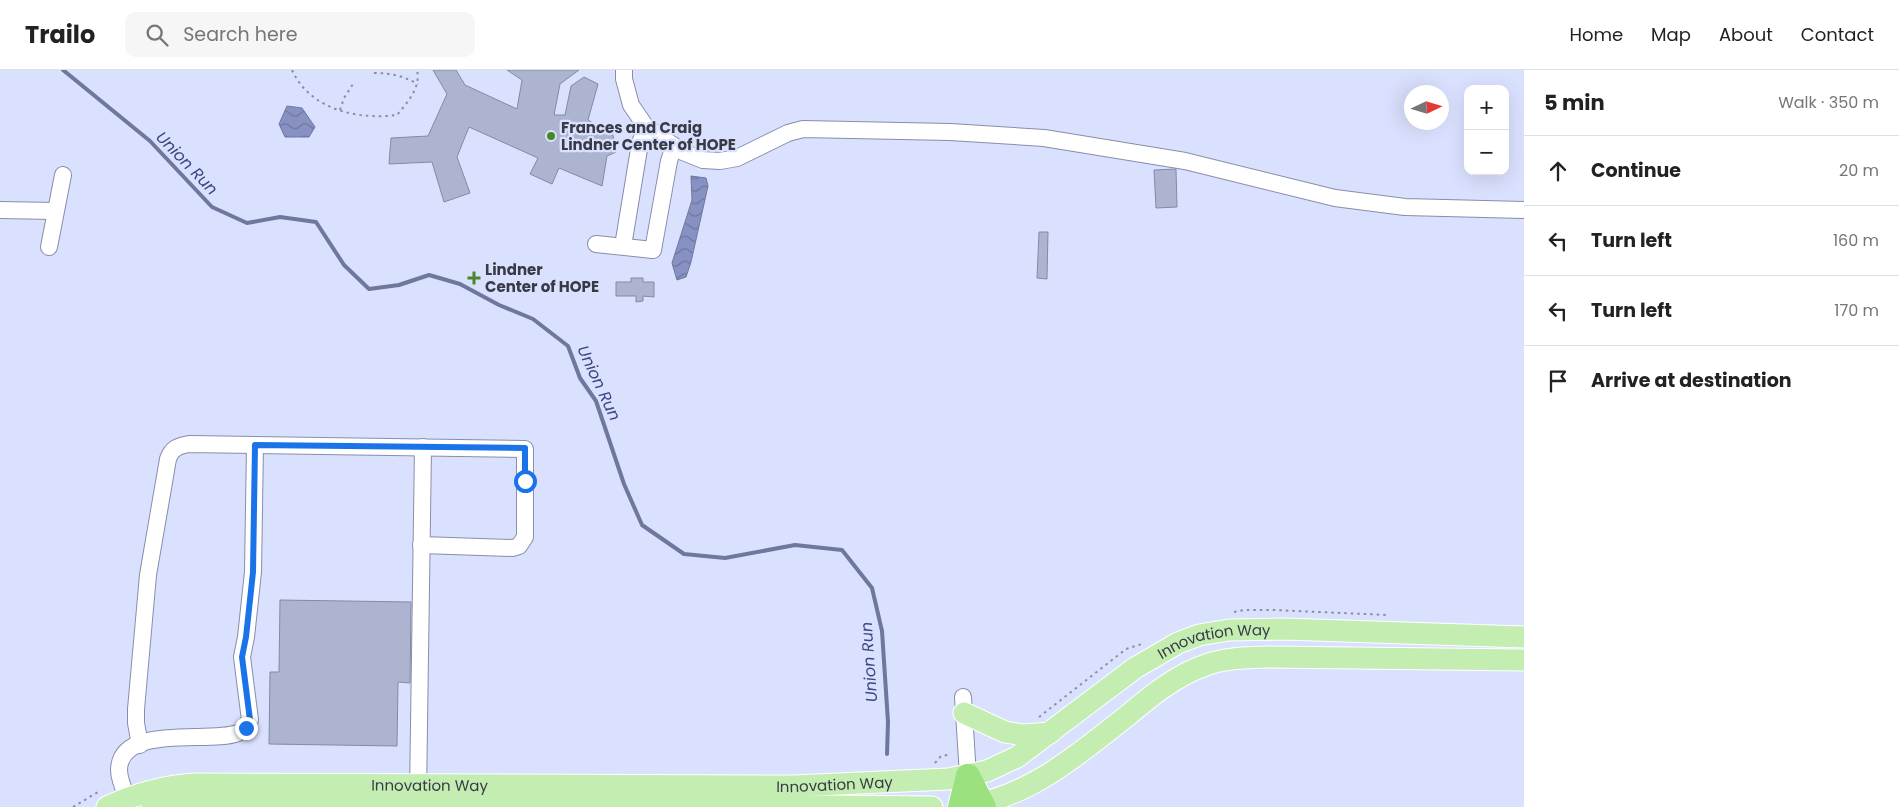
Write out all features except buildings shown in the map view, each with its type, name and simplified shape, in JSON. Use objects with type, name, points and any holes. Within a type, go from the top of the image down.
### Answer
[{"type":"highway","points":[[968,776],[972,806]]},
{"type":"main road","name":"Innovation Way","points":[[720,799],[832,784],[948,780],[1003,765],[1017,757],[1144,663],[1178,643],[1219,630],[1285,629],[1524,637]]},
{"type":"main road","name":"Innovation Way","points":[[972,806],[1005,798],[1027,787],[1064,763],[1171,682],[1186,673],[1216,662],[1266,657],[1524,660]]},
{"type":"main road","points":[[963,705],[1005,732],[1023,735],[1050,733]]},
{"type":"main road","name":"Innovation Way","points":[[107,807],[129,802],[152,790],[195,784],[573,798],[720,799],[932,807]]},
{"type":"main road","name":"Innovation Way","points":[[152,807],[171,803],[206,801],[418,793]]},
{"type":"street","points":[[624,70],[624,79],[631,105],[646,127],[674,146],[703,160],[720,162],[737,158],[788,133],[803,129],[1000,134],[1044,138],[1177,160],[1335,198],[1405,207],[1524,210]]},
{"type":"street","points":[[623,246],[640,143],[646,127]]},
{"type":"street","points":[[596,244],[653,250],[669,161],[674,146]]},
{"type":"street","points":[[49,247],[62,175]]},
{"type":"street","points":[[0,210],[55,211]]},
{"type":"street","points":[[140,745],[136,723],[136,709],[146,594],[168,459],[171,452],[181,445],[525,448],[525,537],[518,546],[513,548],[421,545]]},
{"type":"street","points":[[129,802],[119,770],[121,759],[132,747],[158,738],[173,739],[237,734],[246,728],[250,720],[242,657],[253,572],[255,445]]},
{"type":"street","points":[[418,793],[423,447]]},
{"type":"street","points":[[963,705],[968,776]]},
{"type":"path","points":[[292,70],[298,82],[315,98],[340,111],[364,116],[397,115],[406,105],[418,84],[417,70]]},
{"type":"path","points":[[374,73],[404,76],[418,84]]},
{"type":"path","points":[[340,111],[344,98],[353,84]]},
{"type":"water","points":[[287,106],[302,108],[315,127],[309,137],[285,137],[279,124]]},
{"type":"water","points":[[691,176],[706,178],[708,186],[691,262],[686,277],[677,280],[672,263],[692,200]]},
{"type":"waterway","name":"Union Run","points":[[63,70],[150,141],[212,207],[247,223],[280,217],[316,222],[344,265],[369,289],[399,285],[429,275],[460,284],[499,305],[533,319],[568,346],[580,378],[596,401],[624,484],[642,525],[684,554],[725,558],[795,545],[842,550],[872,588],[882,631],[888,722],[887,754]]},
{"type":"place","name":"Frances and Craig Lindner Center of HOPE","points":[[551,136]]},
{"type":"place","name":"Lindner Center of HOPE","points":[[474,278]]},
{"type":"route","points":[[246,728],[250,720],[242,657],[253,572],[255,445],[525,448],[525,481]]}]
